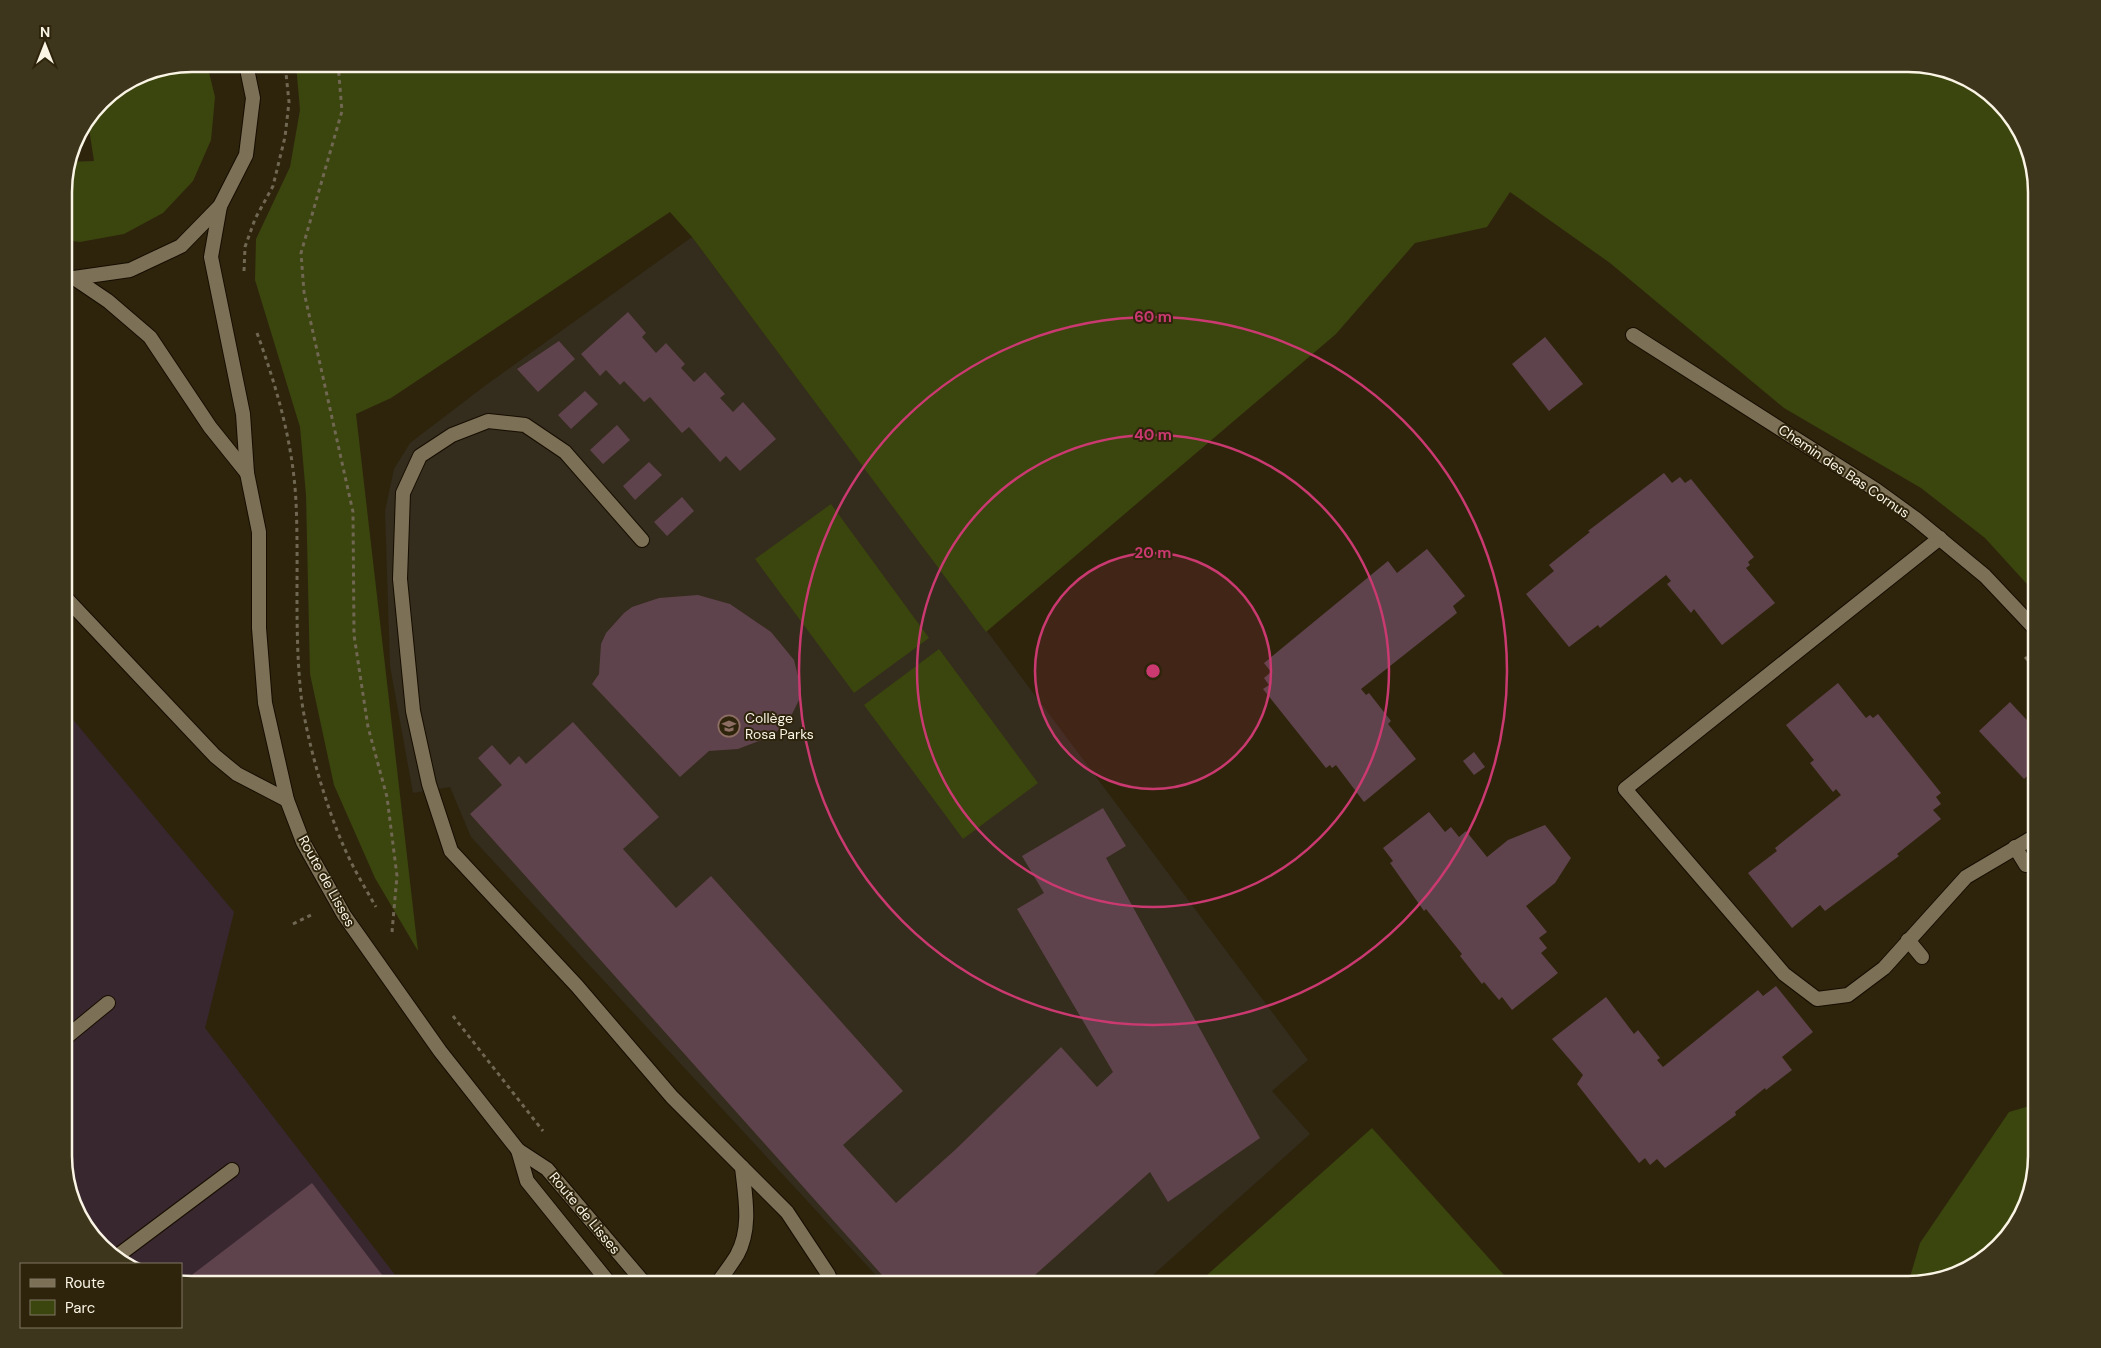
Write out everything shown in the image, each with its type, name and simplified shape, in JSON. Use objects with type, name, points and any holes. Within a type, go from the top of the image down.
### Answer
[{"type":"street","points":[[73,277],[130,270],[181,246],[220,206],[246,155],[253,98],[248,73]]},
{"type":"street","name":"Route de Lisses","points":[[220,206],[211,257],[243,414],[247,473],[260,532],[260,628],[265,703],[287,800],[303,842],[344,915],[440,1051],[518,1150],[548,1169],[638,1276]]},
{"type":"street","points":[[73,280],[108,301],[150,338],[210,427],[247,473]]},
{"type":"street","name":"Chemin des Bas Cornus","points":[[1634,335],[1876,490],[1940,538],[1985,576],[2028,621]]},
{"type":"street","points":[[642,540],[565,452],[525,425],[488,421],[452,435],[420,456],[403,493],[400,579],[413,711],[428,784],[451,851],[577,986],[672,1097],[787,1212],[829,1276]]},
{"type":"street","points":[[1940,538],[1625,789],[1784,974],[1817,999],[1848,996],[1884,968],[1966,877],[2028,840]]},
{"type":"street","points":[[73,606],[215,756],[237,774],[287,800]]},
{"type":"street","points":[[2015,847],[2026,865]]},
{"type":"street","points":[[1908,940],[1922,957]]},
{"type":"street","points":[[73,1032],[108,1003]]},
{"type":"street","name":"Route de Lisses","points":[[518,1150],[527,1181],[604,1276]]},
{"type":"street","points":[[723,1276],[737,1255],[745,1235],[746,1205],[742,1167]]},
{"type":"street","points":[[122,1252],[232,1170]]},
{"type":"path","points":[[244,274],[245,248],[255,219],[273,186],[285,137],[289,102],[286,73]]},
{"type":"path","points":[[339,73],[342,111],[301,253],[304,292],[353,512],[354,635],[368,727],[387,797],[397,876],[392,936],[387,928]]},
{"type":"path","points":[[256,330],[274,381],[289,438],[296,501],[296,620],[301,696],[318,770],[344,847],[378,912]]},
{"type":"path","points":[[2024,655],[2028,659]]},
{"type":"path","points":[[449,1012],[543,1132]]},
{"type":"path","points":[[669,1272],[673,1276]]},
{"type":"shaded area","name":"Collège Rosa Parks","points":[[692,237],[1308,1060],[1272,1091],[1310,1134],[1152,1276],[877,1276],[471,837],[450,787],[413,793],[390,666],[385,511],[394,469],[410,443],[486,385]]},
{"type":"shaded area","points":[[73,720],[234,912],[205,1028],[396,1276],[182,1275],[182,1263],[140,1263],[126,1255],[113,1246],[97,1228],[89,1215],[77,1186],[73,1163]]},
{"type":"green space","points":[[1908,72],[1947,79],[1975,93],[1999,113],[2016,140],[2026,169],[2028,185],[2028,585],[1985,538],[1921,488],[1784,408],[1610,263],[1510,192],[1487,227],[1415,243],[1336,334],[986,632],[692,237],[670,212],[391,398],[356,414],[418,951],[375,878],[334,785],[310,674],[306,495],[300,427],[255,280],[256,239],[290,167],[300,110],[297,73]]},
{"type":"green space","points":[[209,73],[215,97],[211,140],[193,181],[163,213],[124,234],[80,242],[73,241],[73,185],[77,162],[94,161],[90,132],[102,113],[120,97],[140,85],[169,75]]},
{"type":"green space","points":[[831,504],[929,638],[854,693],[755,559]]},
{"type":"green space","points":[[939,649],[1038,783],[963,839],[864,705]]},
{"type":"green space","points":[[2028,1107],[2027,1171],[2019,1201],[2008,1222],[1988,1246],[1961,1263],[1932,1273],[1910,1276],[1920,1243],[2009,1112]]},
{"type":"green space","points":[[1372,1128],[1505,1276],[1206,1276]]},
{"type":"building","points":[[628,312],[646,333],[642,337],[656,353],[666,343],[685,364],[681,368],[694,382],[705,372],[725,394],[720,398],[733,412],[743,402],[776,439],[740,471],[726,456],[720,462],[689,427],[682,433],[650,397],[644,402],[624,381],[620,385],[606,370],[600,376],[581,354]]},
{"type":"building","points":[[1545,337],[1583,384],[1549,411],[1512,364]]},
{"type":"building","points":[[559,341],[575,359],[538,392],[517,369]]},
{"type":"building","points":[[585,391],[598,404],[571,429],[558,415]]},
{"type":"building","points":[[617,425],[630,440],[603,464],[590,450]]},
{"type":"building","points":[[649,462],[662,475],[635,500],[623,486]]},
{"type":"building","points":[[1664,473],[1672,483],[1680,477],[1685,483],[1691,479],[1754,557],[1748,562],[1750,565],[1746,568],[1775,603],[1722,645],[1694,609],[1691,613],[1667,584],[1671,581],[1666,575],[1600,628],[1598,625],[1569,647],[1526,594],[1554,571],[1549,565],[1590,532],[1588,531]]},
{"type":"building","points":[[682,497],[694,511],[667,536],[654,522]]},
{"type":"building","points":[[1427,549],[1465,596],[1453,606],[1457,613],[1361,689],[1366,695],[1369,693],[1391,721],[1388,724],[1416,759],[1364,802],[1336,765],[1332,768],[1330,765],[1326,768],[1263,689],[1269,685],[1264,678],[1271,672],[1264,663],[1388,561],[1397,573]]},
{"type":"building","points":[[698,595],[730,604],[771,632],[794,660],[801,688],[799,700],[787,724],[769,737],[738,749],[709,751],[680,777],[592,684],[599,674],[601,644],[606,633],[624,613],[632,607],[659,598]]},
{"type":"building","points":[[1838,683],[1866,718],[1870,715],[1873,718],[1878,714],[1941,793],[1936,797],[1941,804],[1933,810],[1941,819],[1897,854],[1899,856],[1825,911],[1820,905],[1792,928],[1748,873],[1777,851],[1775,848],[1841,795],[1836,789],[1833,792],[1810,763],[1814,760],[1786,725]]},
{"type":"building","points":[[2010,702],[2028,721],[2028,775],[2024,779],[1979,731]]},
{"type":"building","points":[[573,722],[659,817],[623,849],[676,908],[711,876],[903,1091],[843,1145],[896,1203],[955,1150],[1061,1047],[1097,1087],[1113,1072],[1017,909],[1044,893],[1022,856],[1103,808],[1126,846],[1106,858],[1260,1138],[1168,1202],[1150,1172],[1034,1276],[883,1276],[470,814],[502,785],[478,758],[492,745],[510,765],[519,756],[526,764]]},
{"type":"building","points":[[1474,752],[1485,767],[1474,775],[1463,761]]},
{"type":"building","points":[[1429,812],[1445,832],[1451,827],[1459,837],[1466,831],[1487,857],[1508,840],[1545,825],[1571,858],[1555,883],[1526,906],[1547,932],[1539,938],[1547,948],[1541,953],[1558,973],[1512,1010],[1502,997],[1499,1000],[1484,982],[1482,984],[1460,956],[1462,954],[1426,909],[1424,911],[1390,863],[1393,861],[1383,848]]},
{"type":"building","points":[[1776,986],[1813,1032],[1782,1057],[1792,1070],[1766,1090],[1765,1088],[1735,1112],[1736,1115],[1665,1168],[1657,1159],[1650,1165],[1645,1158],[1639,1163],[1577,1084],[1583,1075],[1552,1039],[1606,997],[1634,1034],[1638,1030],[1660,1058],[1657,1060],[1663,1067],[1758,990],[1763,996]]},
{"type":"building","points":[[312,1183],[383,1276],[193,1276],[191,1276]]},
{"type":"place","name":"Collège Rosa Parks","points":[[729,726]]}]
